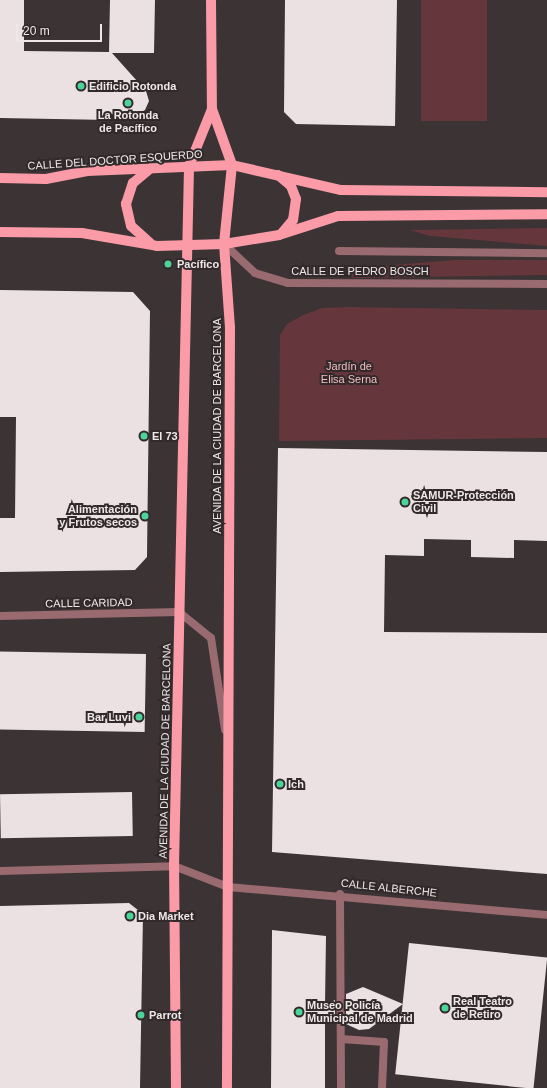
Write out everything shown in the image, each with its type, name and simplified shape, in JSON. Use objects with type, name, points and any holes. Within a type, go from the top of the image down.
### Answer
[{"type":"main road","name":"AVENIDA DE LA CIUDAD DE BARCELONA","points":[[211,0],[212,109],[232,165],[224,244],[230,328],[228,1088]]},
{"type":"main road","name":"AVENIDA DE LA CIUDAD DE BARCELONA","points":[[176,1088],[174,866],[186,243],[189,166],[212,109]]},
{"type":"main road","name":"CALLE DEL DOCTOR ESQUERDO","points":[[0,178],[46,179],[87,171],[232,165]]},
{"type":"main road","points":[[232,165],[270,171],[341,190],[547,192]]},
{"type":"main road","points":[[151,168],[133,183],[126,204],[131,226],[147,242],[157,246]]},
{"type":"main road","points":[[270,171],[286,180],[296,199],[293,220],[279,235]]},
{"type":"main road","points":[[0,232],[82,233],[157,246],[186,243],[224,244],[279,235],[338,216],[547,214]]},
{"type":"street","name":"CALLE DE PEDRO BOSCH","points":[[224,244],[255,273],[288,283],[547,284]]},
{"type":"street","name":"CALLE DE PEDRO BOSCH","points":[[339,251],[547,253]]},
{"type":"street","name":"CALLE CARIDAD","points":[[0,616],[179,612]]},
{"type":"street","name":"AVENIDA DE LA CIUDAD DE BARCELONA","points":[[179,612],[211,638],[228,748]]},
{"type":"street","name":"AVENIDA DE LA CIUDAD DE BARCELONA","points":[[174,866],[228,887]]},
{"type":"street","points":[[0,871],[174,866]]},
{"type":"street","name":"CALLE ALBERCHE","points":[[228,887],[340,894],[547,915]]},
{"type":"street","points":[[340,894],[341,1088]]},
{"type":"street","points":[[341,1039],[384,1042],[382,1088]]},
{"type":"green space","points":[[421,0],[487,0],[487,121],[421,121]]},
{"type":"green space","points":[[547,228],[547,246],[430,236],[410,230]]},
{"type":"green space","points":[[454,260],[547,260],[547,275],[353,278],[347,273],[357,268]]},
{"type":"green space","name":"Jardín de Elisa Serna","points":[[348,307],[547,310],[547,438],[279,441],[280,335],[287,324],[303,315],[322,308]]},
{"type":"building","points":[[0,0],[24,0],[24,51],[109,52],[110,0],[155,0],[154,53],[112,53],[146,91],[149,101],[145,110],[136,115],[110,114],[110,120],[0,118]]},
{"type":"building","points":[[285,0],[397,0],[395,126],[296,124],[284,112]]},
{"type":"building","points":[[0,290],[133,292],[150,311],[147,557],[135,570],[0,572],[0,518],[15,518],[16,417],[0,417]]},
{"type":"building","points":[[278,448],[547,452],[547,541],[514,540],[514,558],[471,557],[471,540],[424,539],[424,556],[385,555],[384,632],[547,633],[547,874],[272,852]]},
{"type":"building","points":[[0,651],[146,654],[145,732],[0,729]]},
{"type":"building","points":[[132,792],[133,836],[1,838],[0,794]]},
{"type":"building","points":[[129,903],[143,914],[140,1088],[0,1088],[0,906]]},
{"type":"building","name":"Museo Policía Municipal de Madrid","points":[[272,930],[326,936],[325,1005],[335,1000],[335,1019],[325,1014],[325,1088],[271,1088]]},
{"type":"building","name":"Real Teatro de Retiro","points":[[409,943],[547,958],[534,1088],[395,1074]]},
{"type":"building","points":[[363,987],[403,1004],[369,1029],[359,1030],[346,1024],[346,994]]},
{"type":"place","name":"Edificio Rotonda","points":[[81,86]]},
{"type":"place","name":"La Rotonda de Pacífico","points":[[128,103]]},
{"type":"place","name":"Pacífico","points":[[168,264]]},
{"type":"place","name":"El 73","points":[[144,436]]},
{"type":"place","name":"SAMUR-Protección Civil","points":[[405,502]]},
{"type":"place","name":"Alimentación y Frutos secos","points":[[145,516]]},
{"type":"place","name":"Bar Luvi","points":[[139,717]]},
{"type":"place","name":"Ich","points":[[280,784]]},
{"type":"place","name":"Dia Market","points":[[130,916]]},
{"type":"place","name":"Real Teatro de Retiro","points":[[445,1008]]},
{"type":"place","name":"Museo Policía Municipal de Madrid","points":[[299,1012]]},
{"type":"place","name":"Parrot","points":[[141,1015]]}]
